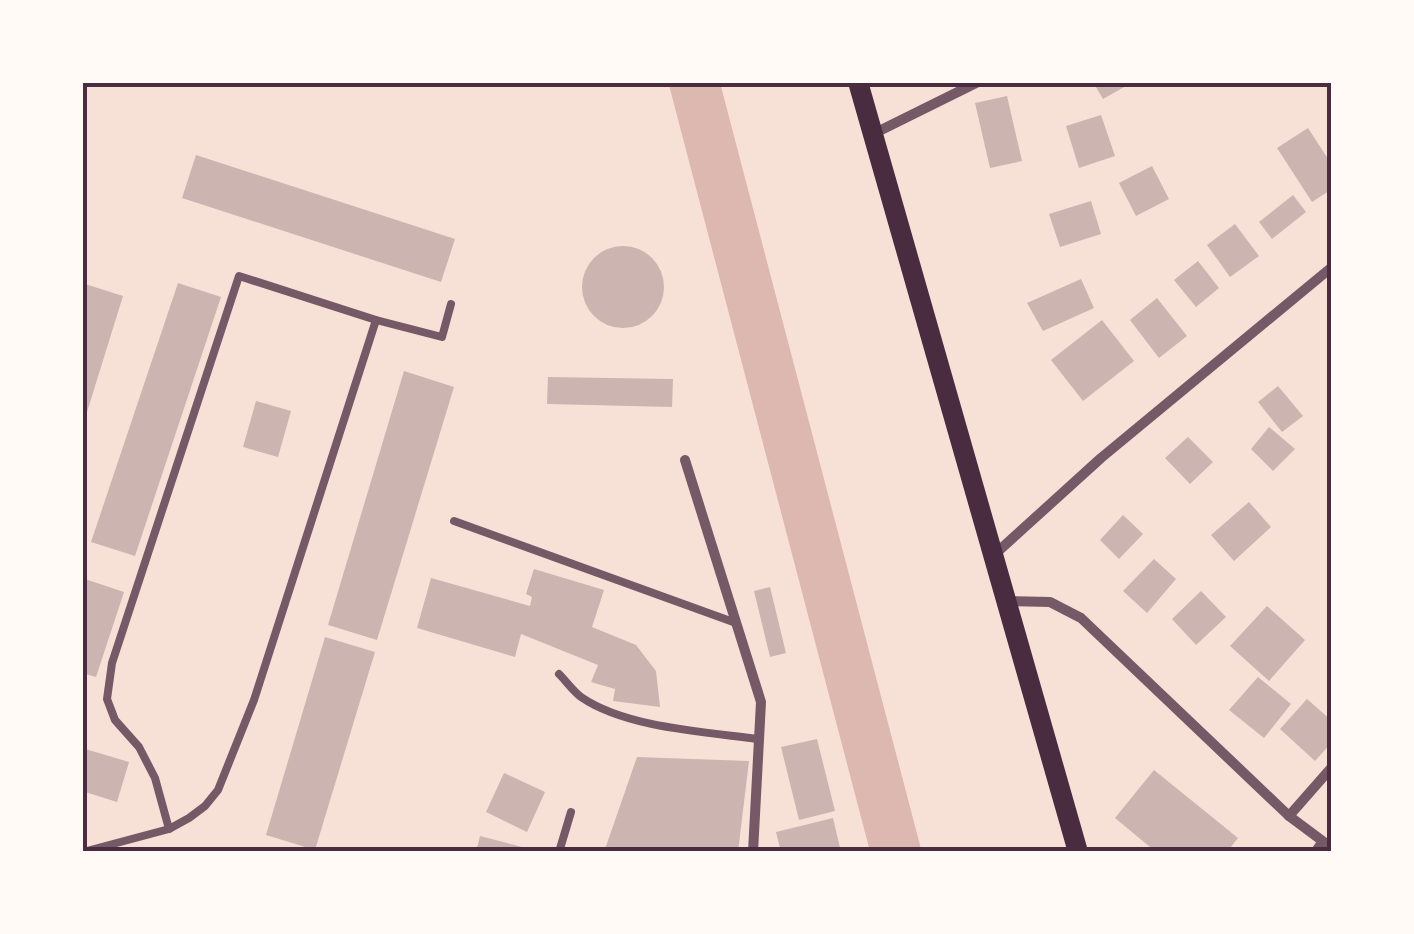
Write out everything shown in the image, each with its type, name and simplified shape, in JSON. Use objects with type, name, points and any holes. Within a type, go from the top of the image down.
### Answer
[{"type":"main road","points":[[858,82],[1078,852]]},
{"type":"street","points":[[872,134],[978,82]]},
{"type":"street","points":[[993,556],[1100,458],[1332,267]]},
{"type":"street","points":[[685,460],[761,702],[753,852]]},
{"type":"street","points":[[1006,601],[1050,602],[1081,618],[1289,816],[1327,845]]},
{"type":"street","points":[[1289,816],[1332,767]]},
{"type":"lane","points":[[169,829],[154,778],[139,746],[115,720],[107,698],[112,663],[239,276],[442,337],[451,304]]},
{"type":"lane","points":[[84,852],[169,829],[190,818],[218,790],[254,700],[376,320]]},
{"type":"lane","points":[[454,521],[736,623]]},
{"type":"lane","points":[[559,674],[580,696],[612,712],[655,724],[759,739]]},
{"type":"lane","points":[[560,852],[571,812]]},
{"type":"lane","points":[[1314,852],[1327,845]]},
{"type":"building","points":[[1093,82],[1133,82],[1103,99]]},
{"type":"building","points":[[1007,96],[1022,161],[990,168],[975,103]]},
{"type":"building","points":[[1101,115],[1115,156],[1079,168],[1066,126]]},
{"type":"building","points":[[1308,128],[1332,165],[1332,189],[1312,202],[1277,148]]},
{"type":"building","points":[[196,155],[455,239],[441,282],[182,198]]},
{"type":"building","points":[[1152,166],[1169,199],[1136,216],[1119,183]]},
{"type":"building","points":[[1293,195],[1306,212],[1272,239],[1259,222]]},
{"type":"building","points":[[1091,201],[1101,234],[1060,247],[1049,214]]},
{"type":"building","points":[[1235,224],[1259,256],[1230,277],[1207,245]]},
{"type":"building","points":[[623,246],[639,249],[652,258],[661,271],[661,303],[652,316],[639,325],[623,328],[607,325],[594,316],[585,303],[582,287],[585,271],[594,258],[607,249]]},
{"type":"building","points":[[1198,261],[1219,288],[1196,307],[1174,280]]},
{"type":"building","points":[[1081,279],[1094,308],[1043,331],[1027,303]]},
{"type":"building","points":[[82,283],[123,296],[83,425],[82,424]]},
{"type":"building","points":[[178,283],[221,297],[135,556],[91,542]]},
{"type":"building","points":[[1157,298],[1187,336],[1159,358],[1130,320]]},
{"type":"building","points":[[1102,320],[1134,361],[1083,401],[1051,360]]},
{"type":"building","points":[[404,371],[454,387],[377,640],[328,625]]},
{"type":"building","points":[[548,377],[673,379],[672,407],[547,404]]},
{"type":"building","points":[[1278,386],[1303,416],[1282,432],[1258,402]]},
{"type":"building","points":[[256,401],[291,411],[278,457],[243,447]]},
{"type":"building","points":[[1269,427],[1295,449],[1273,471],[1251,449]]},
{"type":"building","points":[[1188,437],[1213,462],[1190,484],[1165,458]]},
{"type":"building","points":[[1249,502],[1271,527],[1234,561],[1211,535]]},
{"type":"building","points":[[1123,515],[1143,534],[1119,559],[1100,540]]},
{"type":"building","points":[[1154,559],[1176,579],[1147,613],[1123,591]]},
{"type":"building","points":[[534,569],[604,590],[592,627],[636,645],[656,671],[660,707],[613,701],[615,689],[591,682],[598,665],[521,634],[515,657],[417,628],[431,578],[530,606],[532,597],[526,594]]},
{"type":"building","points":[[82,578],[124,592],[96,677],[82,673]]},
{"type":"building","points":[[770,587],[786,653],[770,657],[754,591]]},
{"type":"building","points":[[1201,591],[1226,617],[1196,645],[1172,619]]},
{"type":"building","points":[[1267,606],[1305,640],[1269,681],[1230,646]]},
{"type":"building","points":[[325,637],[375,652],[315,850],[266,835]]},
{"type":"building","points":[[1258,677],[1291,704],[1264,738],[1229,710]]},
{"type":"building","points":[[1307,699],[1332,721],[1332,742],[1315,761],[1280,729]]},
{"type":"building","points":[[817,739],[835,811],[799,820],[781,747]]},
{"type":"building","points":[[82,748],[129,762],[117,802],[82,791]]},
{"type":"building","points":[[637,757],[749,761],[738,852],[604,852]]},
{"type":"building","points":[[1154,770],[1238,838],[1227,852],[1156,852],[1115,818]]},
{"type":"building","points":[[504,773],[545,792],[527,832],[486,812]]},
{"type":"building","points":[[833,818],[841,852],[781,852],[776,832]]},
{"type":"building","points":[[480,836],[522,847],[521,852],[476,852]]},
{"type":"waterway","points":[[694,82],[896,852]]}]
